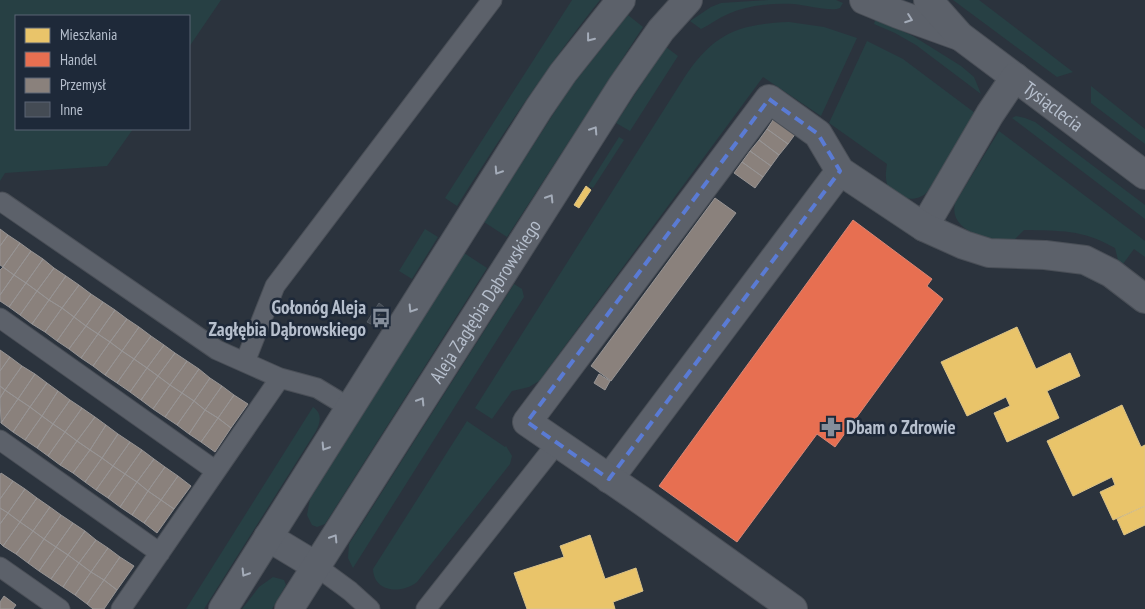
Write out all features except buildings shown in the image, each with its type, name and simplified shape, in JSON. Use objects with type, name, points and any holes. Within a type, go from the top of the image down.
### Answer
[{"type":"street","points":[[223,609],[539,108],[562,73],[621,0]]},
{"type":"street","name":"Aleja Zagłębia Dąbrowskiego","points":[[289,609],[622,86],[661,30],[688,0]]},
{"type":"street","name":"Tysiąclecia","points":[[864,0],[963,38]]},
{"type":"street","name":"Tysiąclecia","points":[[928,0],[963,38],[1145,174]]},
{"type":"street","points":[[924,227],[990,114],[1015,77]]},
{"type":"street","points":[[793,609],[527,422],[769,99],[818,134],[840,171],[924,227],[964,245],[988,253],[1044,255],[1085,260],[1112,273],[1145,299]]},
{"type":"street","points":[[609,480],[840,171]]},
{"type":"street","points":[[268,537],[316,566]]},
{"type":"lane","points":[[245,362],[275,286],[492,0]]},
{"type":"lane","points":[[2,202],[217,350],[280,378],[317,388],[350,408]]},
{"type":"lane","points":[[0,318],[216,471]]},
{"type":"lane","points":[[121,609],[280,378]]},
{"type":"lane","points":[[0,440],[160,553]]},
{"type":"lane","points":[[426,609],[557,443]]},
{"type":"lane","points":[[316,566],[350,591],[370,609]]},
{"type":"lane","points":[[0,567],[60,609]]},
{"type":"highlighted area","points":[[769,99],[818,134],[840,171],[609,479],[527,422]]},
{"type":"green space","points":[[0,0],[221,0],[190,46],[190,15],[15,15],[15,130],[132,130],[107,166],[5,173],[0,181]]},
{"type":"green space","points":[[572,0],[600,0],[526,101],[457,206],[445,198]]},
{"type":"green space","points":[[768,0],[836,0],[843,3],[840,8],[836,9],[794,4],[769,4],[752,7],[721,17],[701,29],[690,21],[711,7],[721,3]]},
{"type":"green space","points":[[953,0],[979,0],[1073,72],[1057,77]]},
{"type":"green space","points":[[628,15],[643,27],[507,237],[484,222],[570,88]]},
{"type":"green space","points":[[876,18],[913,36],[961,66],[974,77],[981,94],[916,45],[874,24]]},
{"type":"green space","points":[[789,22],[824,27],[857,38],[821,116],[763,77],[539,381],[529,387],[512,391],[492,419],[475,408],[695,63],[716,41],[728,34],[755,25]]},
{"type":"green space","points":[[867,41],[903,59],[975,113],[928,191],[918,198],[900,197],[895,194],[887,184],[887,164],[829,123]]},
{"type":"green space","points":[[666,47],[678,56],[630,131],[616,123]]},
{"type":"green space","points":[[1091,86],[1145,129],[1145,144],[1091,103]]},
{"type":"green space","points":[[1016,116],[1035,122],[1145,205],[1145,219],[1012,118]]},
{"type":"green space","points":[[999,131],[1145,241],[1145,257],[1134,249],[1120,268],[1115,248],[1081,234],[1060,231],[1024,230],[1011,243],[982,237],[964,228],[958,221],[955,213],[955,203]]},
{"type":"green space","points":[[619,137],[624,140],[593,188],[588,186]]},
{"type":"green space","points":[[425,229],[438,237],[412,279],[399,271]]},
{"type":"green space","points":[[464,253],[487,268],[325,524],[317,527],[312,525],[307,515],[310,499]]},
{"type":"green space","points":[[514,284],[522,289],[524,297],[353,568],[348,558],[349,544]]},
{"type":"green space","points":[[313,407],[319,416],[316,431],[204,609],[186,609]]},
{"type":"green space","points":[[467,421],[506,446],[512,456],[510,464],[417,582],[404,588],[390,589],[383,587],[378,583],[373,569]]},
{"type":"green space","points":[[273,577],[284,580],[286,585],[272,609],[242,609],[259,587]]},
{"type":"place","name":"Gołonóg Aleja Zagłębia Dąbrowskiego","points":[[381,318]]},
{"type":"place","name":"Dbam o Zdrowie","points":[[831,427]]}]
